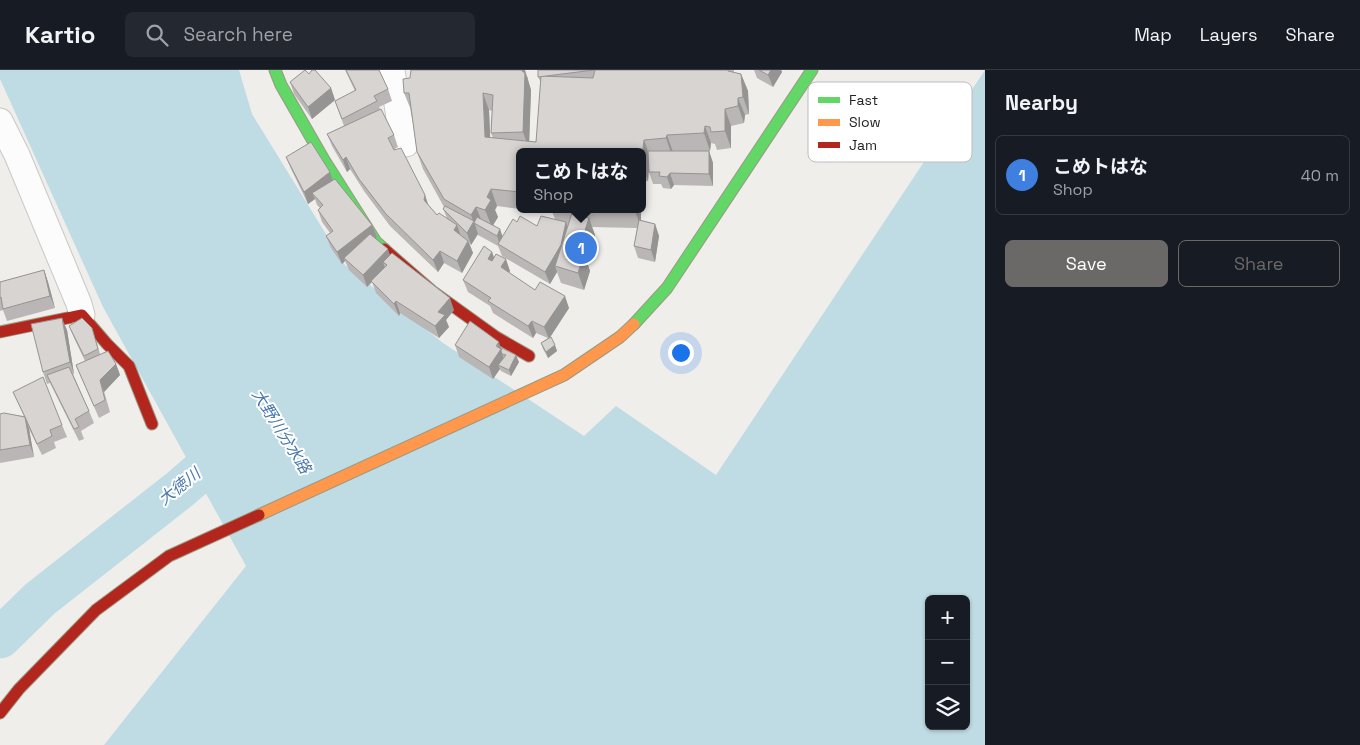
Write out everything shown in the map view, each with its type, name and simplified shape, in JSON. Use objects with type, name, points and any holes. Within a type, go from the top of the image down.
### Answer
[{"type":"street","points":[[274,70],[280,85],[324,160],[376,242],[432,291],[496,337],[529,356]]},
{"type":"street","points":[[392,70],[399,118],[406,144]]},
{"type":"street","points":[[0,713],[19,689],[96,610],[168,556],[564,375],[620,337],[667,288],[812,70]]},
{"type":"street","points":[[0,121],[17,155],[82,315],[129,366],[152,424]]},
{"type":"street","points":[[0,332],[82,315]]},
{"type":"water","name":"大野川分水路","points":[[0,70],[239,70],[252,114],[345,265],[443,343],[584,436],[616,406],[716,475],[924,162],[972,162],[972,90],[985,70],[985,745],[104,745],[246,566],[103,307],[0,79]]},
{"type":"building","points":[[305,70],[309,74],[312,70],[315,70],[331,88],[308,107],[290,82]]},
{"type":"building","points":[[346,70],[379,70],[388,89],[374,96],[377,101],[342,119],[335,101],[356,90]]},
{"type":"building","points":[[411,70],[522,70],[525,73],[523,132],[491,133],[493,95],[483,93],[485,137],[536,142],[541,76],[593,78],[595,70],[728,70],[741,74],[743,97],[738,98],[738,106],[725,109],[725,131],[711,132],[710,127],[705,126],[704,133],[667,135],[666,138],[644,140],[643,148],[516,148],[516,192],[491,189],[487,197],[491,200],[485,210],[476,207],[471,215],[444,199],[417,152],[409,93],[404,93],[403,79],[410,78]]},
{"type":"building","points":[[538,70],[594,70],[538,77]]},
{"type":"building","points":[[759,70],[771,70],[768,75]]},
{"type":"building","points":[[381,109],[394,135],[388,138],[394,150],[401,148],[425,195],[424,200],[437,215],[439,213],[457,225],[454,230],[468,241],[457,261],[440,251],[433,260],[386,214],[359,179],[346,157],[343,160],[327,134]]},
{"type":"building","points":[[311,142],[330,172],[304,192],[286,157]]},
{"type":"building","points":[[648,151],[709,151],[709,174],[670,173],[667,177],[659,176],[660,172],[649,172]]},
{"type":"building","points":[[335,179],[372,225],[337,252],[326,236],[333,231],[318,210],[323,205],[312,193]]},
{"type":"building","points":[[445,206],[474,221],[467,233],[443,209]]},
{"type":"building","points":[[572,213],[589,218],[578,252],[584,254],[578,273],[555,266]]},
{"type":"building","points":[[520,216],[537,226],[541,216],[566,222],[561,245],[545,272],[498,244],[513,219],[517,222]]},
{"type":"building","points":[[477,217],[500,229],[497,236],[474,223]]},
{"type":"building","points":[[639,220],[655,224],[651,250],[634,246]]},
{"type":"building","points":[[370,234],[388,249],[363,275],[344,258]]},
{"type":"building","points":[[484,246],[492,252],[488,259],[492,261],[496,254],[506,259],[501,267],[535,290],[540,282],[565,296],[544,327],[532,321],[528,326],[488,301],[491,298],[463,280]]},
{"type":"building","points":[[392,253],[450,298],[438,312],[445,315],[435,326],[396,301],[394,304],[371,281],[387,265],[383,262]]},
{"type":"building","points":[[44,270],[50,296],[3,309],[0,298],[0,282]]},
{"type":"building","points":[[62,318],[70,362],[43,372],[31,324]]},
{"type":"building","points":[[82,318],[92,328],[98,349],[84,356],[69,326]]},
{"type":"building","points":[[470,321],[499,342],[496,346],[501,349],[489,367],[455,345]]},
{"type":"building","points":[[551,337],[555,345],[546,352],[541,343]]},
{"type":"building","points":[[502,348],[516,355],[509,370],[498,365],[506,355],[502,354]]},
{"type":"building","points":[[108,351],[116,364],[100,380],[105,400],[94,406],[76,365]]},
{"type":"building","points":[[69,367],[89,411],[75,419],[79,427],[74,429],[47,375]]},
{"type":"building","points":[[43,377],[62,425],[50,430],[52,436],[37,444],[13,392]]},
{"type":"building","points":[[0,414],[25,417],[30,445],[0,450]]},
{"type":"waterway","name":"大徳川","points":[[0,638],[40,599],[180,489],[238,439]]},
{"type":"traffic: fast","points":[[275,70],[281,85],[324,160],[376,242],[384,249]]},
{"type":"traffic: fast","points":[[634,324],[667,288],[812,70]]},
{"type":"traffic: slow","points":[[259,515],[564,375],[620,337],[634,324]]},
{"type":"traffic: jam","points":[[384,249],[432,291],[496,337],[529,356]]},
{"type":"traffic: jam","points":[[0,332],[82,315],[129,366],[152,424]]},
{"type":"traffic: jam","points":[[0,713],[19,689],[96,610],[169,556],[259,515]]},
{"type":"place","name":"こめトはな","points":[[581,248]]}]
